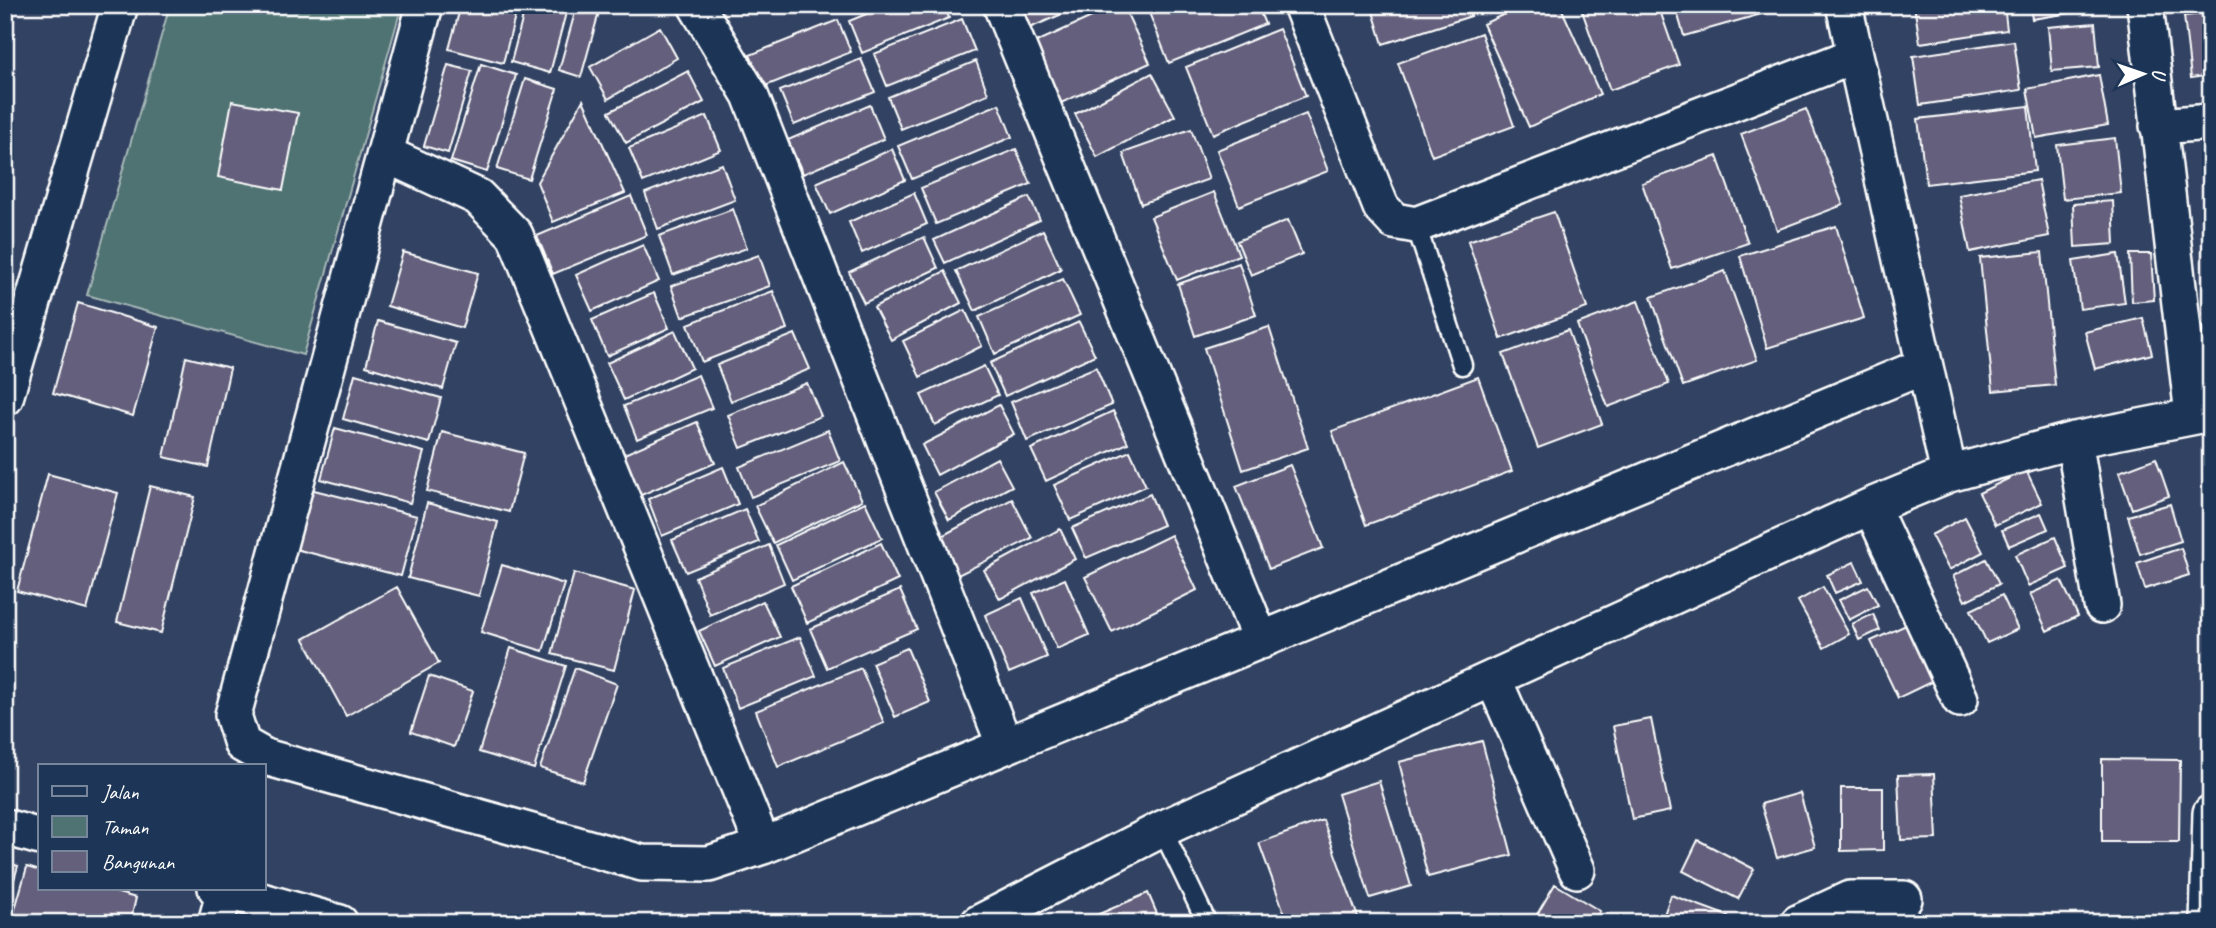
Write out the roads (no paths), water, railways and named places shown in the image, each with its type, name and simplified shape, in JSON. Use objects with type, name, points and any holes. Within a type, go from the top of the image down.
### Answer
[{"type":"street","points":[[5,398],[120,5]]},
{"type":"street","points":[[425,5],[233,715],[242,744],[265,757],[642,863],[709,864],[763,846],[1924,366]]},
{"type":"street","points":[[696,5],[750,95],[1005,746]]},
{"type":"street","points":[[1001,5],[1261,641]]},
{"type":"street","points":[[1301,5],[1381,207],[1394,221],[1416,226],[1854,56]]},
{"type":"street","points":[[1844,5],[1949,474]]},
{"type":"street","points":[[979,923],[1162,829],[1871,506],[1949,474],[2074,440],[2202,414],[2158,126],[2145,5]]},
{"type":"street","points":[[2158,126],[2211,122]]},
{"type":"street","points":[[385,154],[478,197],[514,235],[763,846]]},
{"type":"street","points":[[2074,440],[2102,605]]},
{"type":"street","points":[[1871,506],[1960,699]]},
{"type":"street","points":[[1493,678],[1577,870]]},
{"type":"street","points":[[2208,923],[2211,813]]},
{"type":"street","points":[[5,827],[38,836]]},
{"type":"street","points":[[1798,923],[1850,899],[1904,899]]},
{"type":"street","points":[[219,900],[340,923]]},
{"type":"lane","points":[[1416,226],[1462,365]]},
{"type":"lane","points":[[1162,829],[1207,923]]}]
